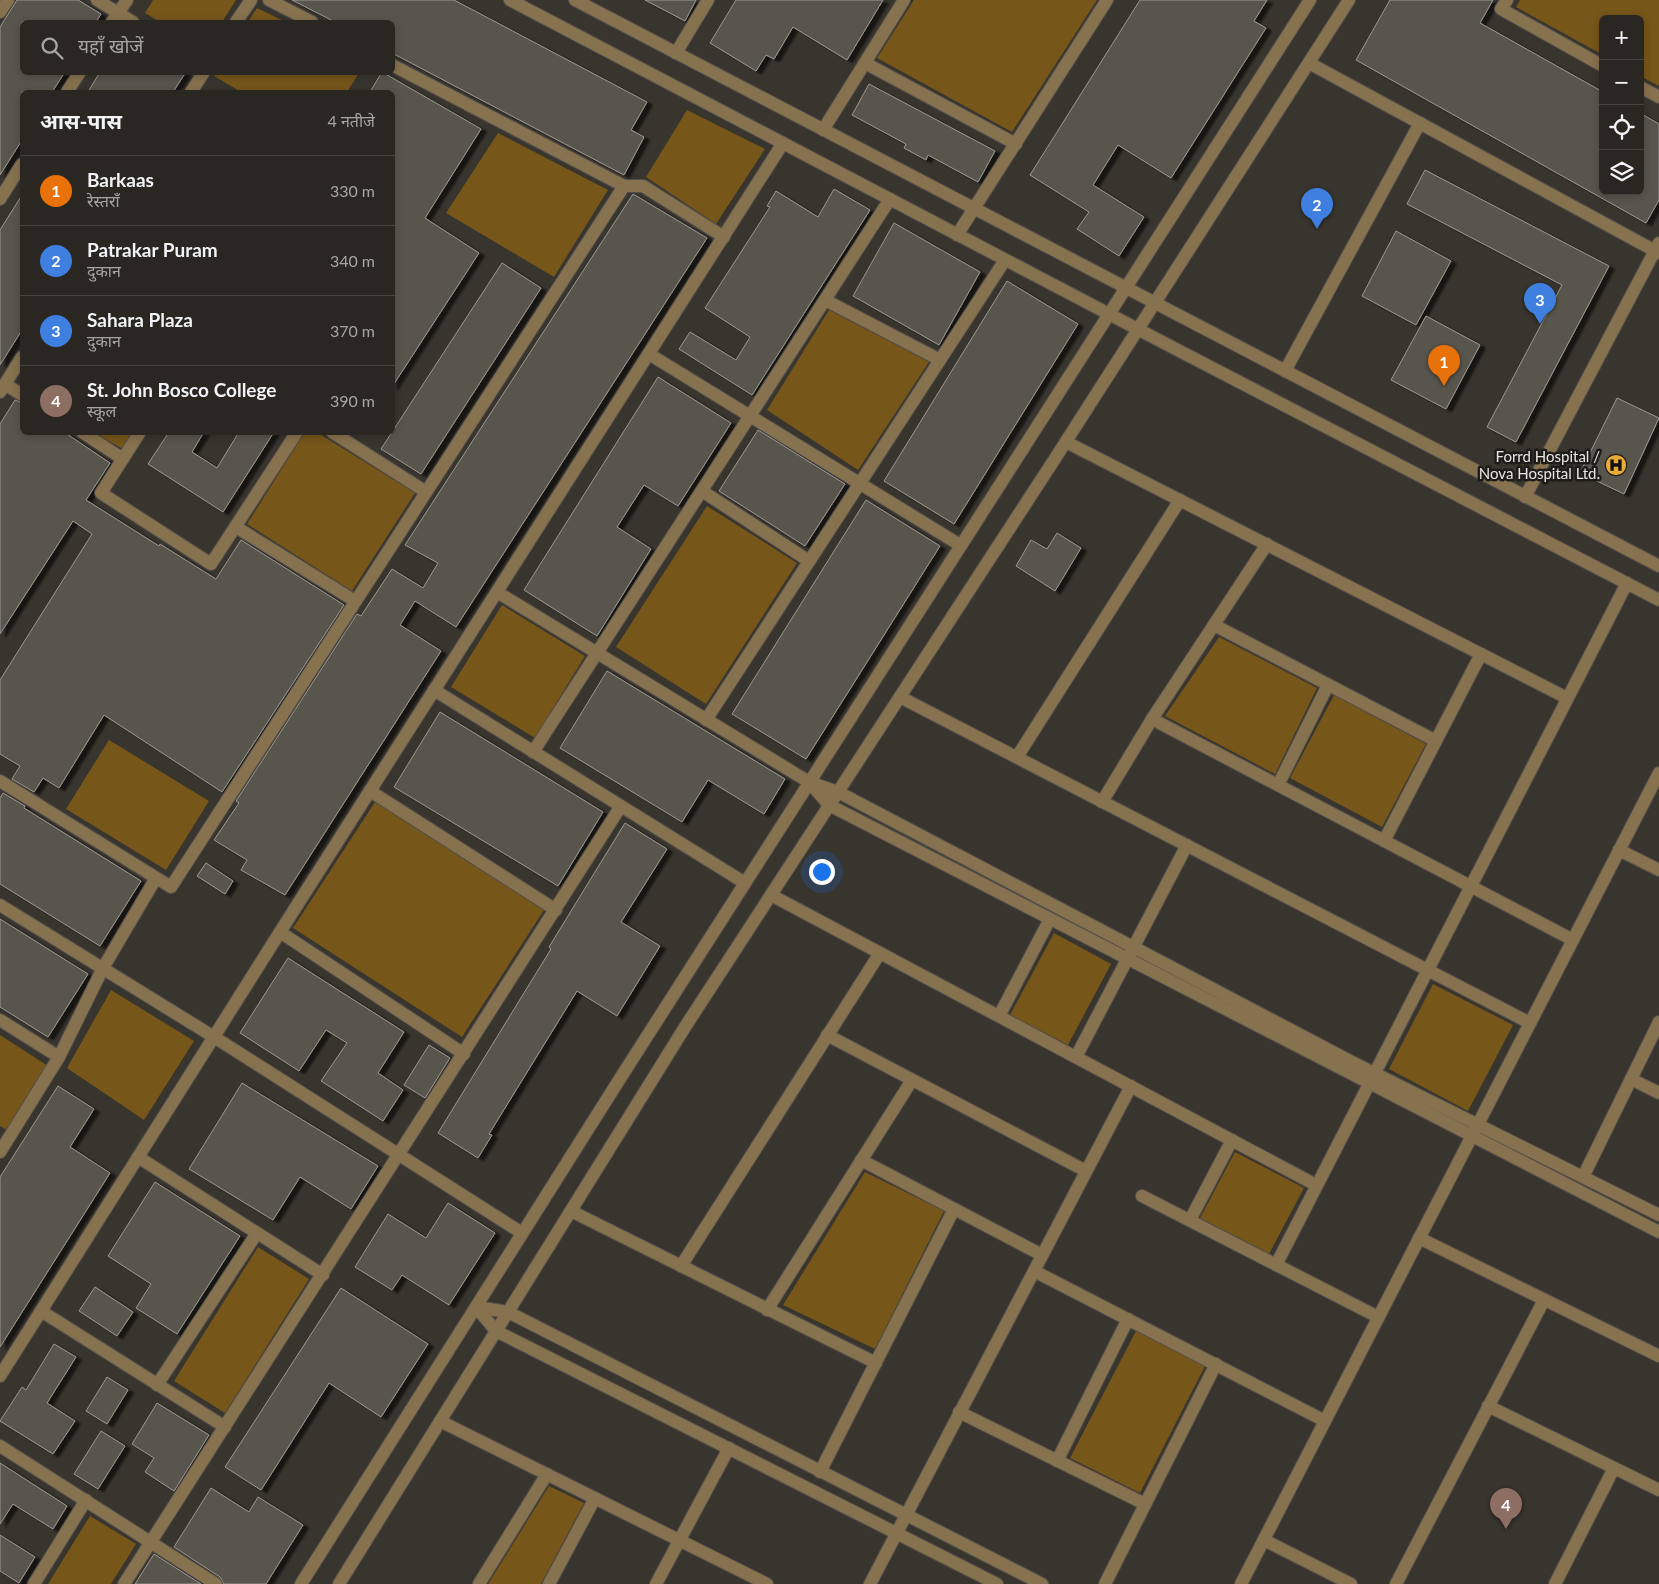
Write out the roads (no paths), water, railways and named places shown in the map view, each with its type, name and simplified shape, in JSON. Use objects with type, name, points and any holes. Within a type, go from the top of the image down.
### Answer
[{"type":"street","points":[[0,12],[8,0]]},
{"type":"street","points":[[97,0],[115,18],[127,0]]},
{"type":"street","points":[[237,20],[251,0]]},
{"type":"street","points":[[269,0],[308,20]]},
{"type":"street","points":[[510,0],[1138,330],[1659,600]]},
{"type":"street","points":[[575,0],[1659,566]]},
{"type":"street","points":[[676,52],[708,0]]},
{"type":"street","points":[[823,130],[904,0]]},
{"type":"street","points":[[957,235],[1107,0]]},
{"type":"street","points":[[301,1584],[809,782],[1310,0]]},
{"type":"street","points":[[339,1584],[684,1027],[1066,442],[1349,0]]},
{"type":"street","points":[[1507,0],[1501,9],[1599,64]]},
{"type":"street","points":[[865,63],[1016,144]]},
{"type":"street","points":[[1309,63],[1658,249],[1525,497]]},
{"type":"street","points":[[395,67],[624,186],[643,186],[724,237]]},
{"type":"street","points":[[69,90],[78,75]]},
{"type":"street","points":[[192,90],[202,75]]},
{"type":"street","points":[[1644,89],[1659,97]]},
{"type":"street","points":[[1284,371],[1420,123]]},
{"type":"street","points":[[0,1376],[280,932],[783,144]]},
{"type":"street","points":[[0,199],[20,167]]},
{"type":"street","points":[[0,781],[171,887],[624,186]]},
{"type":"street","points":[[533,752],[890,199]]},
{"type":"street","points":[[706,720],[1005,260]]},
{"type":"street","points":[[825,300],[940,360]]},
{"type":"street","points":[[649,354],[960,545]]},
{"type":"street","points":[[20,360],[3,388],[20,394]]},
{"type":"street","points":[[87,435],[123,459]]},
{"type":"street","points":[[138,435],[101,493],[211,564],[295,435]]},
{"type":"street","points":[[337,435],[426,492]]},
{"type":"street","points":[[1066,442],[1568,698]]},
{"type":"street","points":[[702,491],[809,561]]},
{"type":"street","points":[[1016,757],[1180,500]]},
{"type":"street","points":[[236,527],[356,601]]},
{"type":"street","points":[[1102,802],[1152,719],[1267,544]]},
{"type":"street","points":[[1276,1265],[1370,1077],[1627,583]]},
{"type":"street","points":[[497,592],[809,782],[838,792],[1132,946],[1370,1077],[1472,1137],[1659,1232]]},
{"type":"street","points":[[1214,625],[1436,741]]},
{"type":"street","points":[[1384,841],[1481,654]]},
{"type":"street","points":[[1278,785],[1328,684]]},
{"type":"street","points":[[434,690],[745,883]]},
{"type":"street","points":[[900,697],[1530,1023]]},
{"type":"street","points":[[1152,719],[1573,940]]},
{"type":"street","points":[[1241,1584],[1659,772]]},
{"type":"street","points":[[809,782],[829,806],[1126,958],[1370,1077],[1478,1124],[1659,1215]]},
{"type":"street","points":[[370,792],[556,910]]},
{"type":"street","points":[[124,1584],[400,1155],[621,806]]},
{"type":"street","points":[[1076,1057],[1132,946],[1187,845]]},
{"type":"street","points":[[1619,850],[1659,870]]},
{"type":"street","points":[[0,1152],[60,1057],[103,968],[156,878]]},
{"type":"street","points":[[771,895],[1316,1185]]},
{"type":"street","points":[[0,905],[214,1037],[522,1233]]},
{"type":"street","points":[[999,1016],[1050,919]]},
{"type":"street","points":[[280,932],[464,1054]]},
{"type":"street","points":[[681,1266],[880,953]]},
{"type":"street","points":[[0,1020],[60,1057]]},
{"type":"street","points":[[1583,1177],[1659,1022]]},
{"type":"street","points":[[827,1035],[1086,1171]]},
{"type":"street","points":[[1631,1079],[1659,1093]]},
{"type":"street","points":[[766,1310],[912,1080]]},
{"type":"street","points":[[870,1584],[1131,1086]]},
{"type":"street","points":[[1190,1220],[1232,1140]]},
{"type":"street","points":[[138,1157],[323,1275]]},
{"type":"street","points":[[861,1160],[1042,1255]]},
{"type":"street","points":[[1142,1196],[1378,1318]]},
{"type":"street","points":[[820,1472],[954,1209]]},
{"type":"street","points":[[570,1210],[766,1310],[876,1363]]},
{"type":"street","points":[[157,1384],[257,1233]]},
{"type":"street","points":[[1419,1238],[1659,1356]]},
{"type":"street","points":[[1034,1270],[1325,1421]]},
{"type":"street","points":[[1396,1584],[1544,1300]]},
{"type":"street","points":[[476,1307],[508,1312],[1042,1584]]},
{"type":"street","points":[[476,1307],[496,1331],[995,1584]]},
{"type":"street","points":[[41,1311],[225,1427]]},
{"type":"street","points":[[1057,1461],[1128,1319]]},
{"type":"street","points":[[1105,1584],[1216,1364]]},
{"type":"street","points":[[1488,1406],[1659,1490]]},
{"type":"street","points":[[959,1412],[1145,1504]]},
{"type":"street","points":[[440,1420],[767,1584]]},
{"type":"street","points":[[0,1446],[216,1584]]},
{"type":"street","points":[[656,1584],[729,1448]]},
{"type":"street","points":[[1555,1584],[1614,1468]]},
{"type":"street","points":[[479,1584],[546,1474]]},
{"type":"street","points":[[549,1584],[595,1498]]},
{"type":"street","points":[[34,1584],[86,1500]]},
{"type":"street","points":[[1264,1540],[1351,1584]]},
{"type":"place","name":"Patrakar Puram","points":[[1317,229]]},
{"type":"place","name":"Sahara Plaza","points":[[1540,324]]},
{"type":"place","name":"Barkaas","points":[[1444,386]]},
{"type":"place","name":"Forrd Hospital / Nova Hospital Ltd.","points":[[1616,465]]},
{"type":"place","name":"St. John Bosco College","points":[[1506,1529]]}]
